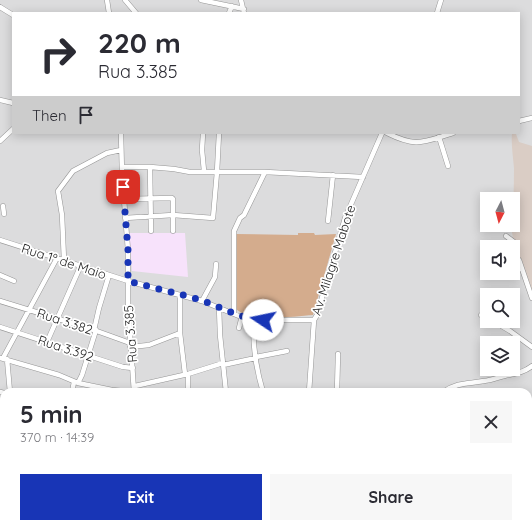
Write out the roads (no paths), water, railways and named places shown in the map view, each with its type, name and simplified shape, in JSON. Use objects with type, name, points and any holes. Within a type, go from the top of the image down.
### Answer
[{"type":"street","points":[[108,0],[109,12]]},
{"type":"street","points":[[125,0],[135,12]]},
{"type":"street","points":[[201,0],[232,6],[244,11]]},
{"type":"street","points":[[241,0],[244,11]]},
{"type":"street","points":[[437,12],[441,0]]},
{"type":"street","points":[[229,12],[232,6]]},
{"type":"street","points":[[0,8],[12,14]]},
{"type":"street","points":[[0,100],[12,103]]},
{"type":"street","points":[[520,121],[532,118]]},
{"type":"street","points":[[0,141],[12,130]]},
{"type":"street","name":"Rua 3.385","points":[[121,134],[128,250],[130,345],[134,386]]},
{"type":"street","points":[[203,134],[202,150],[204,171]]},
{"type":"street","points":[[125,218],[173,215],[212,218],[219,134]]},
{"type":"street","name":"Av. Milagre Mabote","points":[[309,388],[314,320],[344,218],[382,134]]},
{"type":"street","points":[[389,134],[414,143],[450,134]]},
{"type":"street","points":[[439,137],[448,166]]},
{"type":"street","points":[[64,260],[62,215],[58,191],[73,171],[108,153],[121,150]]},
{"type":"street","points":[[122,167],[174,168],[190,172],[265,172],[363,177]]},
{"type":"street","points":[[150,167],[151,231]]},
{"type":"street","points":[[234,313],[234,231],[240,218],[244,215],[265,172]]},
{"type":"street","points":[[328,221],[333,175]]},
{"type":"street","points":[[125,200],[172,198],[173,231]]},
{"type":"street","points":[[3,206],[4,214]]},
{"type":"street","points":[[506,236],[511,240]]},
{"type":"street","name":"Rua 1º de Maio","points":[[0,240],[128,281],[202,301],[254,320],[314,320]]},
{"type":"street","points":[[9,388],[3,358],[57,258]]},
{"type":"street","points":[[520,263],[532,298]]},
{"type":"street","points":[[202,301],[215,277],[216,264]]},
{"type":"street","points":[[47,342],[81,265]]},
{"type":"street","points":[[74,388],[88,355],[99,308],[109,275]]},
{"type":"street","points":[[0,276],[14,281]]},
{"type":"street","points":[[180,295],[180,332],[188,388]]},
{"type":"street","name":"Rua 3.382","points":[[0,301],[95,330],[130,345]]},
{"type":"street","points":[[219,307],[220,335],[226,388]]},
{"type":"street","points":[[239,328],[242,316]]},
{"type":"street","points":[[254,320],[253,336],[262,388]]},
{"type":"street","name":"Rua 3.392","points":[[0,327],[123,367],[133,368]]},
{"type":"street","points":[[505,328],[532,347]]},
{"type":"street","points":[[130,345],[157,342],[180,332]]},
{"type":"street","points":[[134,386],[223,364],[287,351]]},
{"type":"street","points":[[337,388],[338,354]]},
{"type":"street","points":[[3,358],[59,375],[76,382],[103,388]]},
{"type":"street","points":[[450,388],[458,384],[485,381],[518,373],[532,366]]}]
